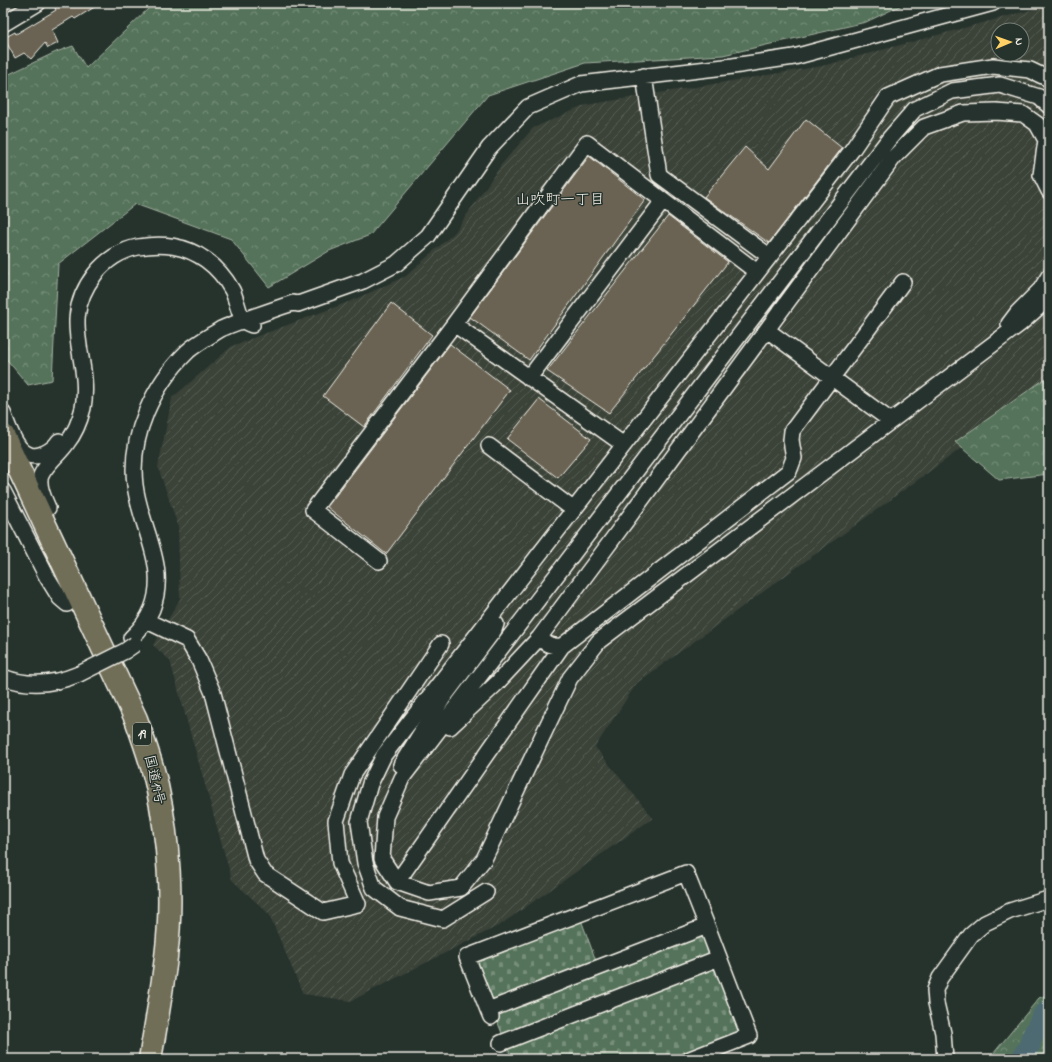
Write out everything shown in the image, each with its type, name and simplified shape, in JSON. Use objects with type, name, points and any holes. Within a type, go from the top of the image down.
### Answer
[{"type":"highway","name":"国道19号","points":[[3,435],[136,719],[148,752],[157,786],[166,839],[170,892],[166,957],[150,1059]]},
{"type":"highway","name":"国道19号","points":[[3,470],[104,682],[132,748],[145,797],[150,823],[156,903],[149,994],[136,1059]]},
{"type":"street","points":[[3,24],[38,3]]},
{"type":"street","points":[[3,677],[21,682],[58,682],[133,641],[139,631],[149,622],[158,584],[157,568],[142,518],[135,486],[134,463],[137,436],[149,406],[171,371],[189,351],[223,328],[295,309],[298,304],[363,281],[396,264],[428,236],[489,148],[528,108],[581,84],[733,66],[794,57],[993,3]]},
{"type":"street","points":[[486,892],[443,919],[400,908],[374,888],[365,864],[359,822],[370,784],[384,755],[852,150],[888,97],[940,74],[993,66],[1030,70],[1049,79]]},
{"type":"street","points":[[644,76],[659,175],[769,256]]},
{"type":"street","points":[[385,817],[402,778],[889,139],[915,108],[952,91],[1000,85],[1039,97],[1049,106]]},
{"type":"street","points":[[420,755],[496,684],[539,638],[894,157],[924,127],[963,113],[996,112],[1023,114],[1037,124],[1046,140],[1041,175],[1049,191]]},
{"type":"street","points":[[380,561],[314,510],[454,324],[587,143],[757,272]]},
{"type":"street","points":[[529,378],[663,201]]},
{"type":"street","points":[[3,413],[21,451],[27,455],[36,457],[53,449],[62,438],[74,417],[77,395],[70,328],[73,303],[86,274],[103,257],[121,245],[156,238],[179,240],[195,245],[211,255],[226,268],[249,304],[250,321]]},
{"type":"street","points":[[136,719],[139,704],[40,490],[40,478],[44,469],[68,443],[76,429],[85,396],[76,328],[79,305],[84,291],[100,267],[124,251],[157,244],[177,246],[191,251],[207,261],[220,272],[250,321]]},
{"type":"street","points":[[998,340],[1018,312],[1042,289],[1049,276]]},
{"type":"street","points":[[397,882],[562,646],[789,471],[794,458],[791,440],[792,431],[903,282]]},
{"type":"street","points":[[499,606],[498,618],[494,630],[444,698],[400,767],[390,790],[385,817],[382,859],[397,882],[429,893],[461,888],[484,860],[570,678],[599,641],[1021,323],[1049,298]]},
{"type":"street","points":[[454,324],[624,445]]},
{"type":"street","points":[[766,330],[891,421]]},
{"type":"street","points":[[489,446],[574,510]]},
{"type":"street","points":[[3,491],[47,577],[60,598],[67,604]]},
{"type":"street","points":[[149,622],[187,640],[199,660],[213,693],[256,860],[265,874],[323,912],[358,904],[340,863],[336,821],[352,774],[441,644]]},
{"type":"street","points":[[539,638],[553,647],[562,646]]},
{"type":"street","points":[[3,670],[22,676],[43,677],[78,671]]},
{"type":"street","points":[[690,1059],[749,1036],[708,926],[686,873],[467,957],[490,1014],[708,926]]},
{"type":"street","points":[[945,1059],[943,1033],[936,1003],[935,990],[940,978],[971,935],[985,923],[1010,911],[1045,900]]},
{"type":"street","points":[[501,1042],[719,958]]},
{"type":"shaded area","points":[[1049,5],[1049,385],[637,683],[595,747],[653,818],[500,925],[351,1001],[303,994],[269,914],[232,880],[170,661],[153,645],[180,599],[178,526],[158,467],[172,398],[232,346],[351,301],[406,276],[455,232],[501,165],[533,128],[586,105],[822,66]]},
{"type":"green space","points":[[146,3],[906,3],[866,22],[723,55],[585,63],[488,95],[370,235],[329,251],[269,287],[231,239],[135,204],[58,264],[52,380],[28,385],[3,355],[3,77],[56,52],[73,46],[86,68],[149,8]]},
{"type":"green space","points":[[1049,376],[1049,474],[999,480],[955,442]]},
{"type":"green space","points":[[580,917],[600,972],[706,931],[743,1034],[679,1059],[512,1059],[473,959]]},
{"type":"green space","points":[[1049,994],[1049,1059],[991,1059],[993,1054],[1039,998]]},
{"type":"building","points":[[60,3],[101,3],[75,19],[73,17],[52,30],[58,43],[48,48],[45,43],[31,59],[24,53],[15,58],[4,38],[15,32],[16,34],[56,10],[54,6]]},
{"type":"building","points":[[806,119],[842,148],[769,243],[704,197],[745,147],[769,169]]},
{"type":"building","points":[[589,156],[645,200],[529,360],[470,317]]},
{"type":"building","points":[[668,216],[728,262],[609,413],[547,371]]},
{"type":"building","points":[[391,303],[432,335],[364,427],[323,396]]},
{"type":"building","points":[[450,344],[510,390],[386,554],[327,507]]},
{"type":"building","points":[[539,399],[591,439],[558,478],[507,439]]},
{"type":"waterway","points":[[1021,1059],[1030,1045],[1031,1039],[1043,1015],[1049,1010]]},
{"type":"district","name":"山吹町一丁目","points":[[560,200]]}]
